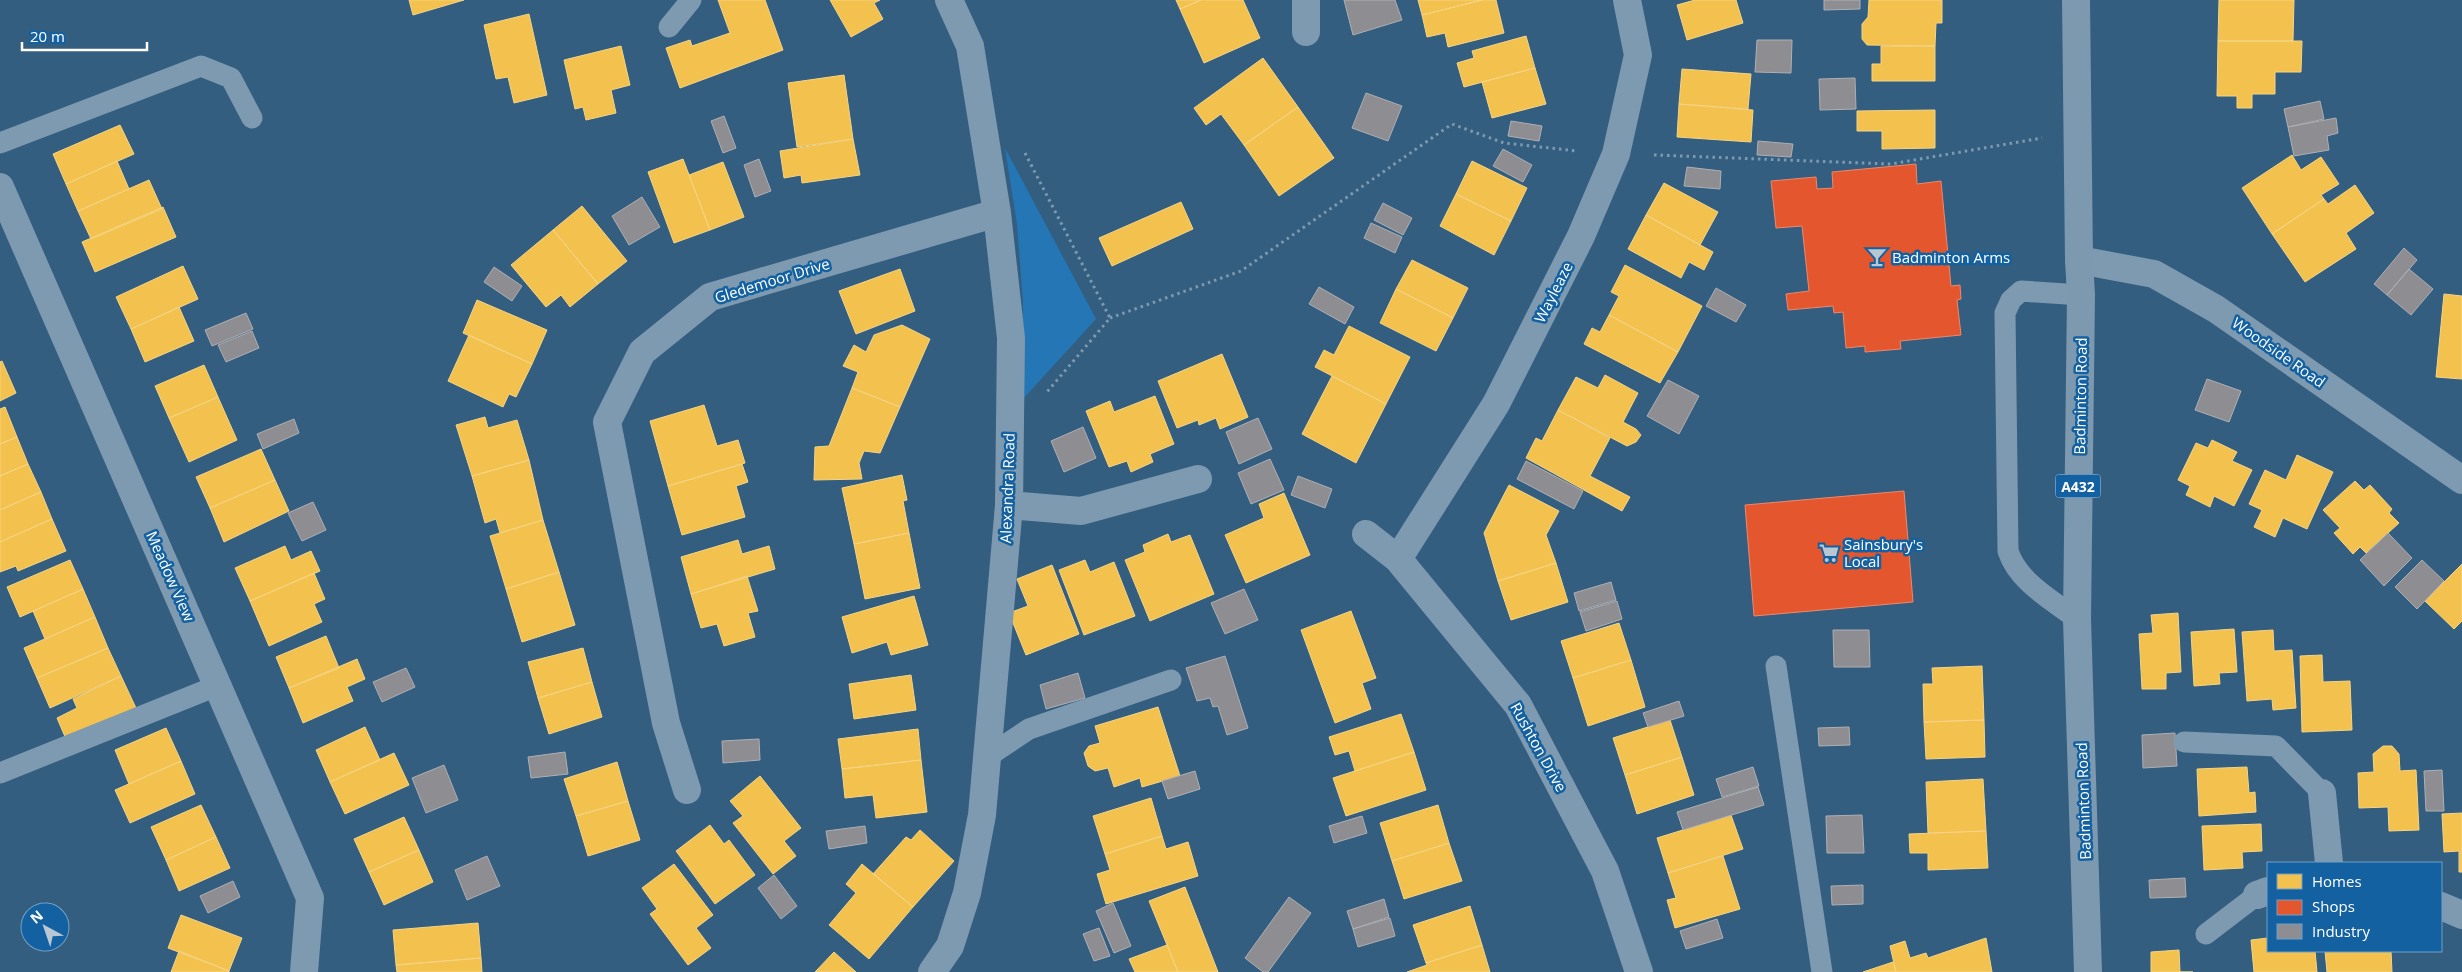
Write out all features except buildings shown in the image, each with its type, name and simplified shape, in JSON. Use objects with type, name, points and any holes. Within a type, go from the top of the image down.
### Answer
[{"type":"main road","name":"Badminton Road","points":[[2076,0],[2081,295],[2077,619],[2088,972]]},
{"type":"street","name":"Alexandra Road","points":[[932,972],[950,946],[967,893],[982,815],[1009,505],[1010,338],[997,213],[970,46],[949,0]]},
{"type":"street","points":[[1306,0],[1306,32]]},
{"type":"street","name":"Wayleaze","points":[[1398,559],[1496,404],[1581,236],[1616,154],[1638,55],[1628,0]]},
{"type":"street","name":"Meadow View","points":[[0,187],[219,685],[310,898],[304,972]]},
{"type":"street","name":"Gledemoor Drive","points":[[687,790],[666,723],[607,422],[642,352],[710,297],[997,213]]},
{"type":"street","name":"Woodside Road","points":[[2079,260],[2154,274],[2216,309],[2462,480]]},
{"type":"street","points":[[1009,505],[1081,511],[1198,479]]},
{"type":"street","name":"Rushton Drive","points":[[1366,534],[1398,559],[1518,705],[1605,872],[1639,972]]},
{"type":"street","points":[[2322,793],[2329,862]]},
{"type":"street","points":[[2442,906],[2462,914]]},
{"type":"lane","points":[[669,27],[691,0]]},
{"type":"lane","points":[[0,143],[201,66],[231,78],[252,118]]},
{"type":"lane","points":[[2077,619],[2024,577],[2013,565],[2008,551],[2005,313],[2011,300],[2022,291],[2081,295]]},
{"type":"lane","points":[[1776,666],[1822,972]]},
{"type":"lane","points":[[987,757],[1029,729],[1171,680]]},
{"type":"lane","points":[[0,772],[219,685]]},
{"type":"lane","points":[[2184,742],[2276,746],[2322,793]]},
{"type":"lane","points":[[2206,934],[2263,893]]},
{"type":"path","points":[[1024,151],[1110,318]]},
{"type":"path","points":[[1010,436],[1110,318],[1241,271]]},
{"type":"shaded area","points":[[1005,148],[1096,319],[1023,399],[1023,302],[1017,224]]},
{"type":"place","name":"Badminton Arms","points":[[1877,257]]},
{"type":"place","name":"Sainsbury's Local","points":[[1829,553]]}]
